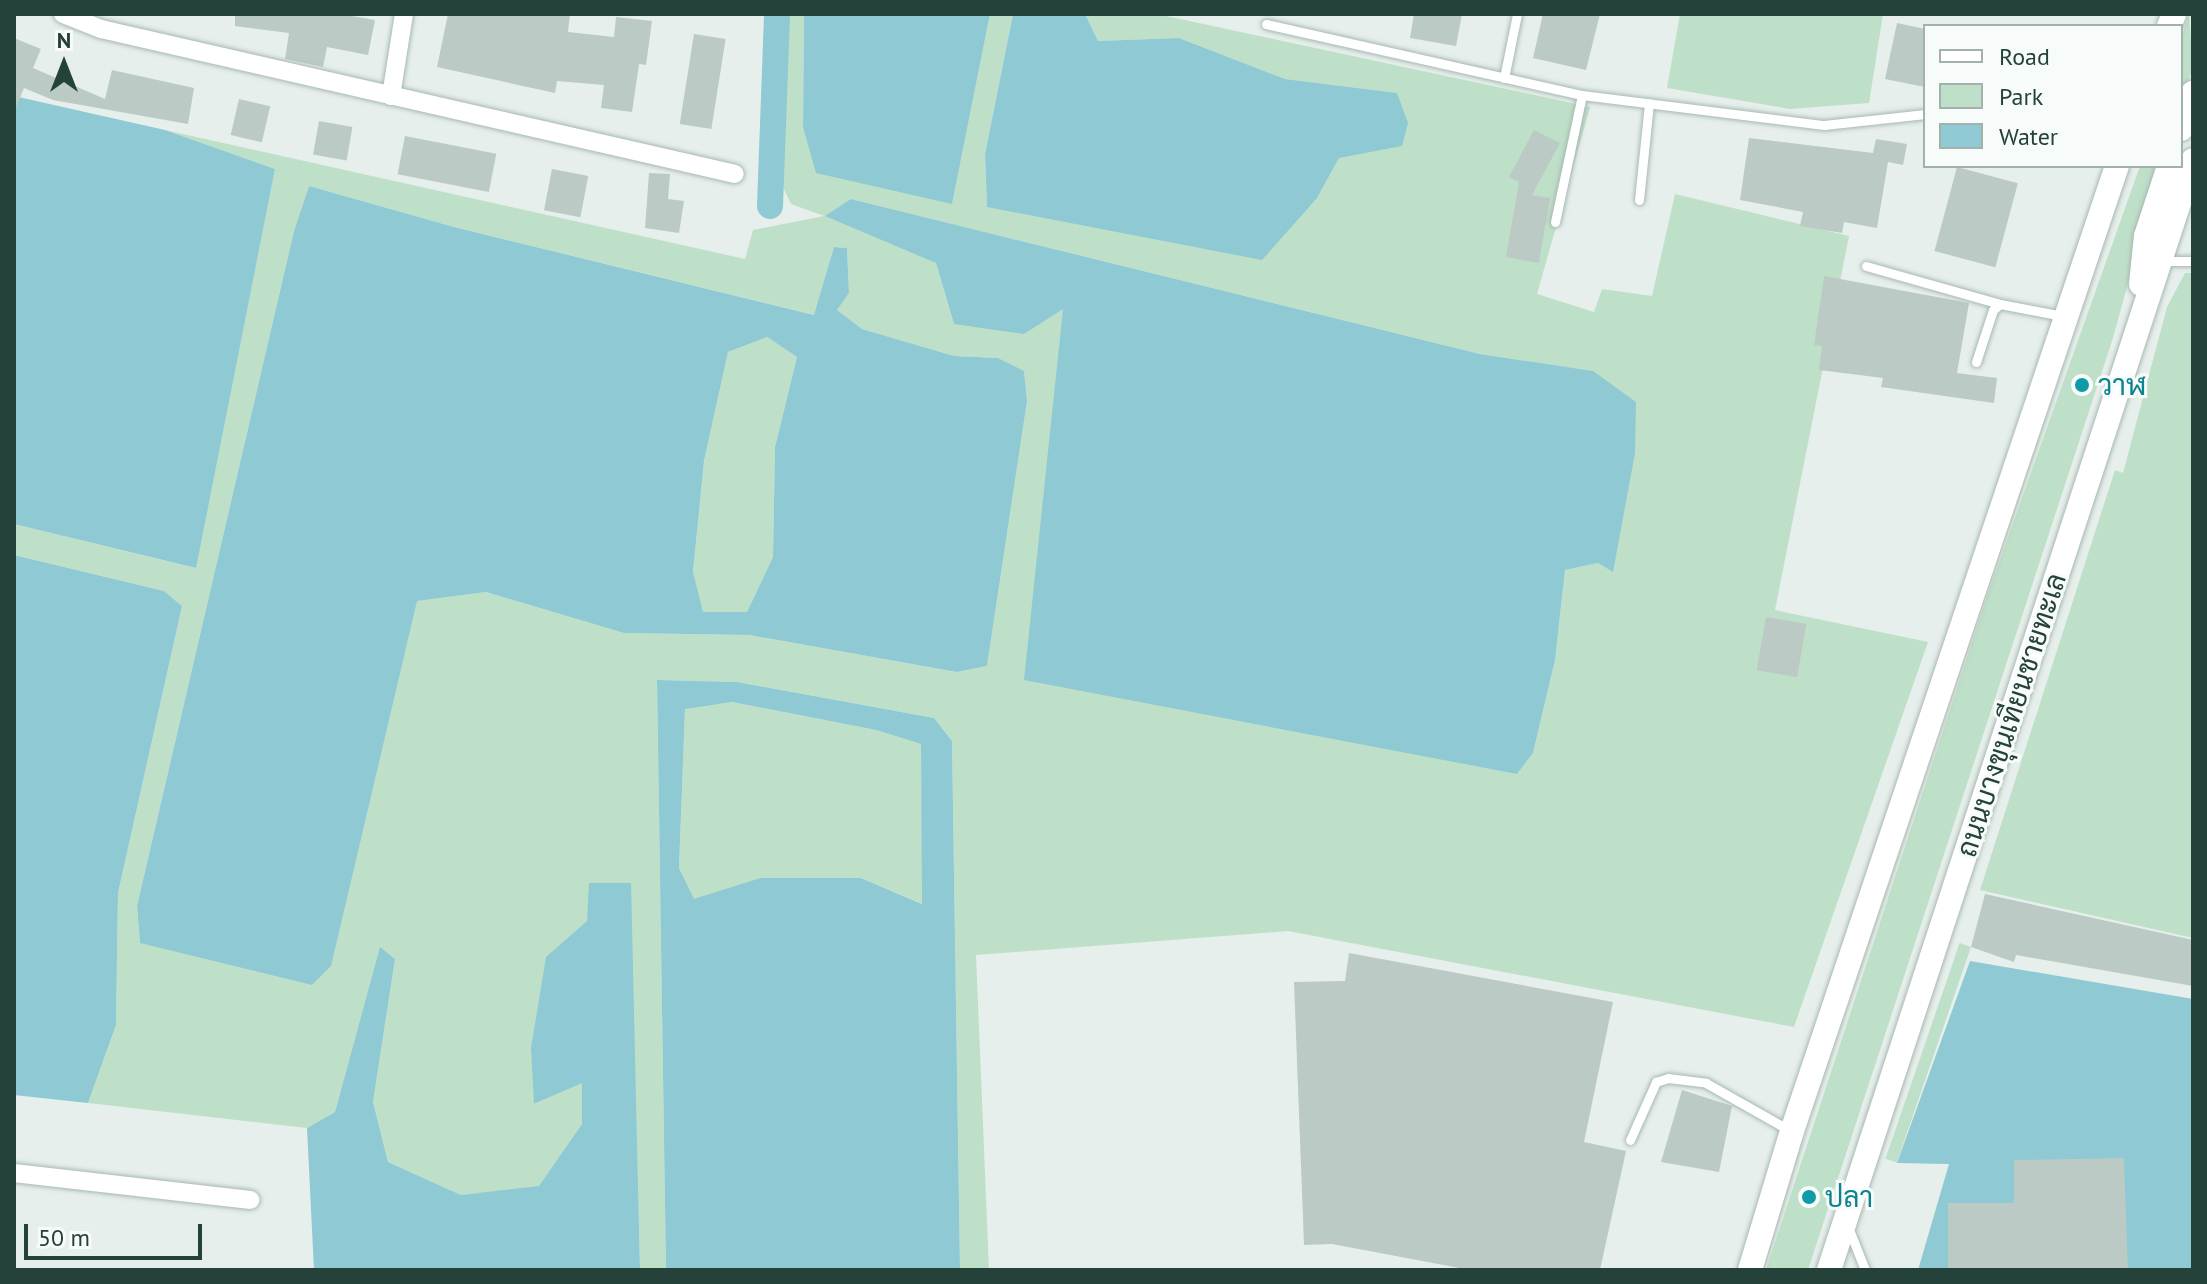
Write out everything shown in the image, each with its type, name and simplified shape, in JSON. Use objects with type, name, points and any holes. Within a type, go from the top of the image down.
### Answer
[{"type":"main road","points":[[2183,123],[2193,93]]},
{"type":"main road","name":"ถนนบางขุนเทียนชายทะเล","points":[[1829,1270],[2193,160]]},
{"type":"main road","points":[[1750,1270],[1792,1131],[2063,316],[2116,168]]},
{"type":"main road","points":[[2136,333],[2146,236],[2168,168]]},
{"type":"street","points":[[63,14],[101,29],[735,174]]},
{"type":"street","points":[[391,96],[404,14]]},
{"type":"street","points":[[14,1173],[250,1200]]},
{"type":"lane","points":[[1504,78],[1517,14]]},
{"type":"lane","points":[[1266,24],[1582,95],[1824,125],[1923,114]]},
{"type":"lane","points":[[1555,222],[1582,95]]},
{"type":"lane","points":[[1639,200],[1649,104]]},
{"type":"lane","points":[[2159,261],[2193,261]]},
{"type":"lane","points":[[1866,266],[2000,304],[2063,316]]},
{"type":"lane","points":[[1976,362],[1993,310],[2000,304]]},
{"type":"lane","points":[[1630,1140],[1656,1082],[1668,1078],[1706,1083],[1792,1131]]},
{"type":"lane","points":[[1845,1220],[1865,1270]]},
{"type":"green space","points":[[783,14],[804,14],[803,127],[952,203],[990,14],[1013,14],[985,154],[987,207],[1057,217],[1317,198],[1339,158],[1396,93],[1285,79],[1179,38],[1098,41],[1085,14],[1157,14],[1590,107],[1537,294],[1594,312],[1602,289],[1652,296],[1675,194],[1849,236],[1775,610],[1928,642],[1794,1027],[1288,931],[976,955],[989,1270],[960,1270],[952,741],[934,718],[737,682],[657,680],[666,1270],[640,1270],[630,883],[546,958],[535,1104],[582,1082],[582,1124],[539,1187],[461,1195],[388,1162],[373,1102],[395,959],[380,948],[335,1112],[307,1128],[88,1103],[116,1025],[118,893],[182,606],[164,591],[14,555],[14,524],[195,568],[275,169],[165,130],[745,259],[753,230],[824,216],[791,204],[782,185]],"holes":[[[309,186],[454,227],[815,315],[834,247],[847,248],[849,293],[837,310],[862,329],[954,356],[998,358],[1024,372],[1027,401],[987,666],[957,672],[749,635],[624,633],[486,592],[416,601],[140,943],[137,906],[294,231]],[[851,199],[1480,354],[1592,371],[1612,571],[1598,563],[1565,570],[1555,660],[1533,753],[1517,774],[1064,308],[954,324],[936,263]]]},
{"type":"green space","points":[[1680,14],[1883,14],[1869,103],[1790,109],[1667,88]]},
{"type":"green space","points":[[2189,14],[2193,67],[2183,97],[2183,34]]},
{"type":"green space","points":[[2139,168],[2159,168],[2113,338],[1808,1270],[1766,1270],[1988,594]]},
{"type":"green space","points":[[2185,273],[2193,273],[2193,938],[1980,890],[2115,470],[2123,473],[2167,307]]},
{"type":"green space","points":[[767,337],[797,357],[775,447],[773,557],[747,612],[702,612],[693,572],[704,461],[728,352]]},
{"type":"green space","points":[[732,702],[876,730],[921,744],[923,904],[861,878],[760,878],[694,900],[679,868],[685,708]]},
{"type":"green space","points":[[1960,943],[1971,947],[1897,1163],[1885,1159]]},
{"type":"water","points":[[804,14],[990,14],[952,204],[816,173],[803,127]]},
{"type":"water","points":[[1013,14],[1085,14],[1098,41],[1179,38],[1285,79],[1397,93],[1408,123],[1402,146],[1339,158],[1317,198],[1262,260],[987,207],[985,154]]},
{"type":"water","points":[[14,96],[165,130],[275,169],[196,568],[14,524]]},
{"type":"water","points":[[309,186],[454,227],[814,315],[834,247],[847,248],[849,293],[837,310],[862,329],[954,356],[998,358],[1024,371],[1027,401],[987,666],[957,672],[749,635],[624,633],[486,592],[417,601],[331,966],[312,985],[140,943],[137,906],[294,231]],"holes":[[[767,337],[797,357],[775,447],[773,557],[747,612],[703,612],[693,572],[704,461],[728,352]]]},
{"type":"water","points":[[851,199],[1480,354],[1593,371],[1636,402],[1635,453],[1613,572],[1598,563],[1565,570],[1555,660],[1533,753],[1517,774],[1024,680],[1063,309],[1024,334],[954,324],[936,263],[825,216]]},
{"type":"water","points":[[14,555],[164,591],[182,606],[118,893],[116,1025],[88,1103],[14,1095]]},
{"type":"water","points":[[657,680],[737,682],[934,718],[952,741],[960,1270],[666,1270]],"holes":[[[732,702],[876,730],[921,744],[922,904],[861,878],[760,878],[694,899],[679,868],[685,709]]]},
{"type":"water","points":[[589,883],[631,883],[640,1270],[314,1270],[307,1128],[335,1112],[380,947],[395,959],[373,1102],[388,1162],[461,1195],[539,1186],[582,1124],[582,1083],[534,1104],[531,1048],[546,957],[587,921]]},
{"type":"water","points":[[1970,961],[2193,999],[2193,1270],[1918,1270],[1949,1164],[1897,1163]]},
{"type":"building","points":[[235,14],[340,14],[375,20],[368,55],[327,47],[323,67],[285,59],[289,33],[235,26]]},
{"type":"building","points":[[448,14],[570,14],[568,32],[614,37],[616,17],[652,21],[646,65],[639,64],[632,112],[601,108],[604,85],[557,81],[555,93],[437,67]]},
{"type":"building","points":[[1414,14],[1462,14],[1456,46],[1410,38]]},
{"type":"building","points":[[1543,14],[1600,14],[1586,70],[1533,58]]},
{"type":"building","points":[[1897,23],[1923,29],[1923,87],[1885,79]]},
{"type":"building","points":[[694,34],[726,39],[711,129],[680,124]]},
{"type":"building","points":[[14,38],[41,49],[33,68],[105,99],[112,70],[194,88],[188,124],[53,100],[24,88],[14,112]]},
{"type":"building","points":[[239,99],[270,106],[262,142],[231,135]]},
{"type":"building","points":[[319,121],[352,127],[347,160],[313,154]]},
{"type":"building","points":[[1534,130],[1560,143],[1532,195],[1550,198],[1539,263],[1506,257],[1519,182],[1509,177]]},
{"type":"building","points":[[405,136],[496,154],[489,192],[398,174]]},
{"type":"building","points":[[1749,138],[1873,153],[1876,139],[1907,144],[1903,165],[1888,162],[1877,228],[1844,222],[1842,233],[1800,226],[1803,212],[1740,200]]},
{"type":"building","points":[[1957,168],[2018,183],[1995,267],[1934,251]]},
{"type":"building","points":[[552,169],[588,176],[580,217],[544,210]]},
{"type":"building","points":[[649,173],[670,174],[668,199],[684,201],[679,233],[645,228]]},
{"type":"building","points":[[1824,276],[1969,303],[1957,373],[1997,378],[1994,403],[1881,387],[1883,378],[1819,370],[1822,346],[1814,345]]},
{"type":"building","points":[[1766,617],[1806,624],[1797,677],[1757,670]]},
{"type":"building","points":[[1985,894],[2193,940],[2193,986],[2016,955],[2014,962],[1971,947]]},
{"type":"building","points":[[1349,953],[1613,1002],[1584,1142],[1626,1151],[1600,1270],[1470,1270],[1332,1244],[1304,1245],[1294,982],[1345,981]]},
{"type":"building","points":[[1682,1090],[1732,1106],[1719,1172],[1661,1162]]},
{"type":"building","points":[[2124,1158],[2128,1270],[1948,1270],[1948,1203],[2014,1203],[2014,1160]]},
{"type":"waterway","points":[[770,206],[777,14]]},
{"type":"place","name":"วาฬ","points":[[2082,385]]},
{"type":"place","name":"ปลา","points":[[1809,1197]]}]
